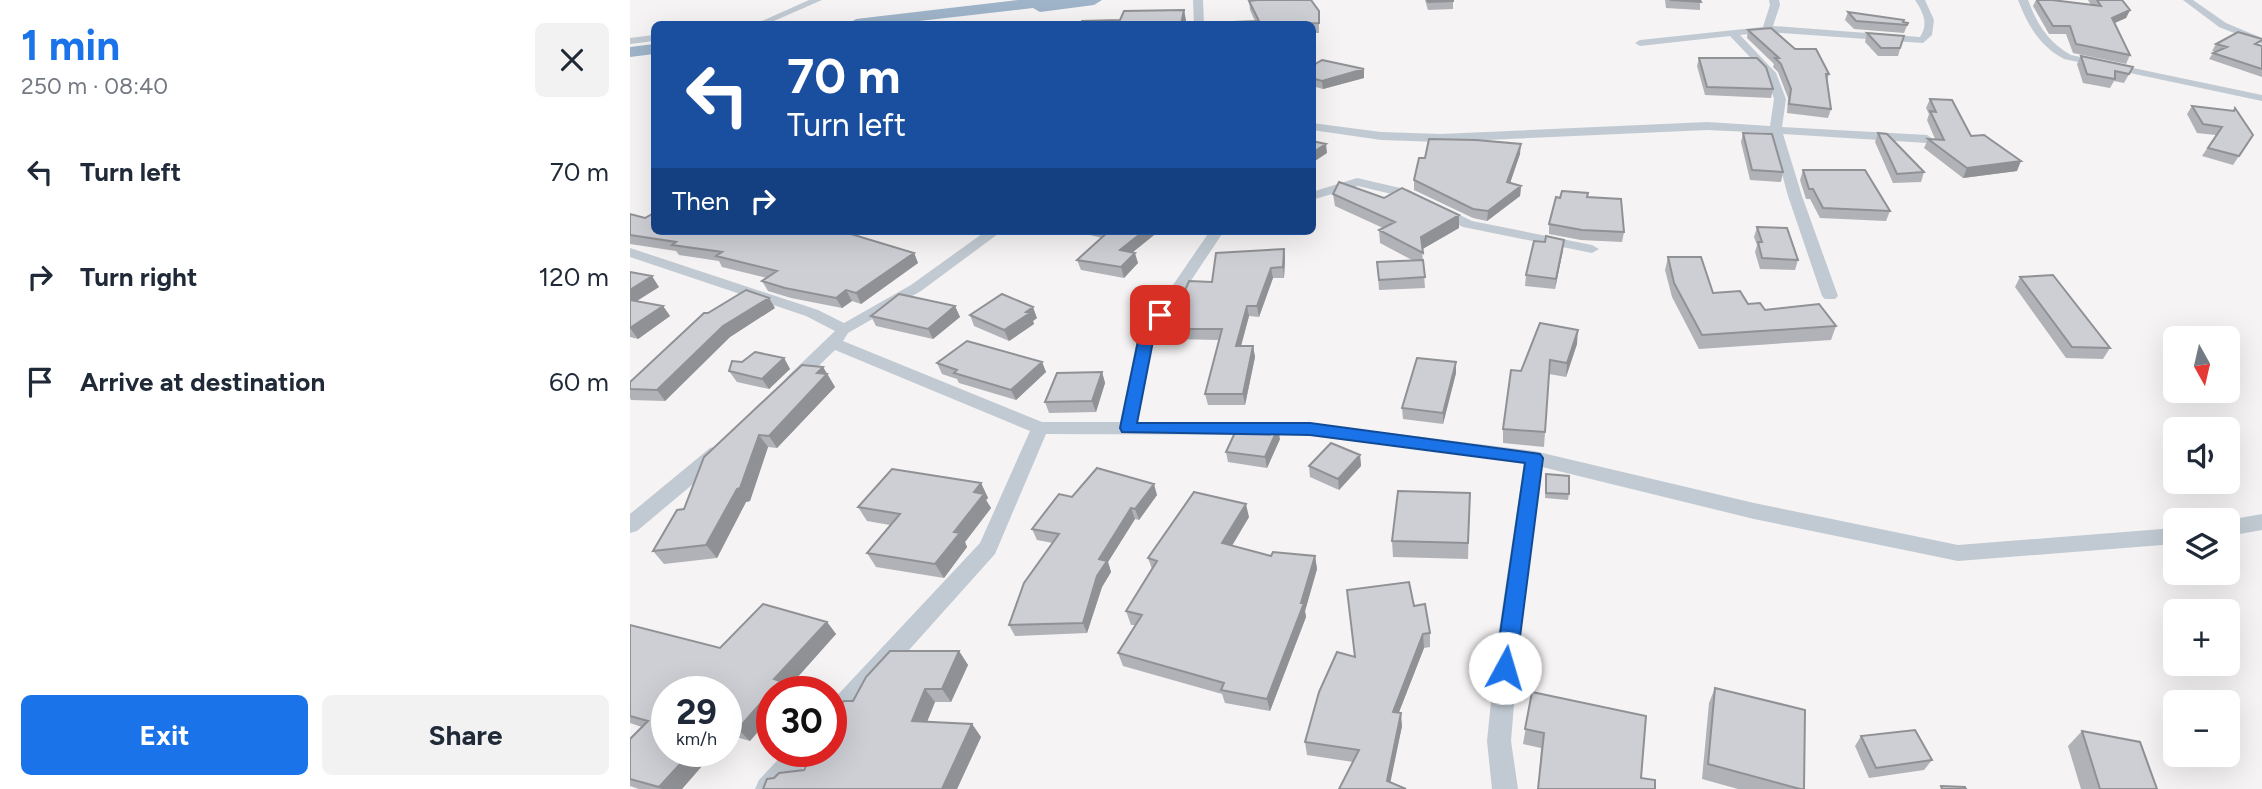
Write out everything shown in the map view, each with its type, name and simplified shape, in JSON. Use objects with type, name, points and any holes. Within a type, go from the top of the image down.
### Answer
[{"type":"highway","points":[[881,21],[1058,0]]},
{"type":"highway","points":[[922,21],[1094,0]]},
{"type":"highway","points":[[630,52],[651,49]]},
{"type":"highway","points":[[630,57],[651,55]]},
{"type":"street","points":[[767,21],[817,0]]},
{"type":"street","points":[[1198,0],[1199,21]]},
{"type":"street","points":[[1767,29],[1775,5],[1774,0]]},
{"type":"street","points":[[1640,43],[1767,29],[1923,40],[1928,35],[1931,22],[1920,0]]},
{"type":"street","points":[[2023,0],[2032,23],[2050,49],[2068,57],[2262,97]]},
{"type":"street","points":[[2188,0],[2196,9],[2239,34],[2262,41]]},
{"type":"street","points":[[1734,34],[1771,73],[1780,99],[1776,129],[1795,196],[1830,296]]},
{"type":"street","points":[[630,41],[651,38]]},
{"type":"street","points":[[1316,127],[1381,136],[1441,138],[1707,126],[1927,139]]},
{"type":"street","points":[[1316,195],[1357,182],[1404,193],[1468,224],[1592,249]]},
{"type":"street","points":[[775,398],[839,336],[916,288],[989,235]]},
{"type":"street","points":[[1128,428],[1146,336],[1214,235]]},
{"type":"street","points":[[630,252],[812,313],[839,336],[1040,428],[1310,429],[1534,458],[1754,510],[1958,552],[2163,537]]},
{"type":"street","points":[[847,702],[988,548],[1040,428]]},
{"type":"street","points":[[630,525],[727,444]]},
{"type":"street","points":[[1505,789],[1499,741],[1508,643],[1534,458]]},
{"type":"street","points":[[2240,526],[2262,522]]},
{"type":"street","points":[[768,789],[788,767]]},
{"type":"building","points":[[1311,0],[1319,11],[1319,23],[1259,21],[1249,1]]},
{"type":"building","points":[[1427,0],[1453,0],[1453,1],[1428,2]]},
{"type":"building","points":[[2037,0],[2101,6],[2097,0],[2122,0],[2130,10],[2112,18],[2130,55],[2076,44],[2070,26],[2053,26]]},
{"type":"building","points":[[1184,10],[1182,21],[1082,21],[1120,20],[1124,11]]},
{"type":"building","points":[[1848,12],[1904,20],[1903,22],[1908,23],[1856,21]]},
{"type":"building","points":[[1771,28],[1795,49],[1816,49],[1829,74],[1826,74],[1831,109],[1789,104],[1791,89],[1781,64],[1775,58],[1779,58],[1748,30]]},
{"type":"building","points":[[2238,32],[2262,39],[2255,44],[2262,46],[2262,69],[2213,53],[2227,47],[2216,44]]},
{"type":"building","points":[[1867,33],[1904,36],[1900,48],[1881,48]]},
{"type":"building","points":[[2081,56],[2133,67],[2129,74],[2115,71],[2115,79],[2087,74]]},
{"type":"building","points":[[1699,58],[1757,58],[1766,67],[1773,89],[1707,87]]},
{"type":"building","points":[[1322,60],[1364,69],[1322,81],[1316,79],[1316,64]]},
{"type":"building","points":[[1930,99],[1952,100],[1971,136],[1984,135],[2021,161],[1967,168],[1928,139],[1944,140],[1930,111],[1936,112]]},
{"type":"building","points":[[2192,106],[2234,111],[2235,108],[2253,135],[2239,156],[2208,148],[2222,127],[2203,124]]},
{"type":"building","points":[[1743,133],[1772,134],[1783,172],[1752,170]]},
{"type":"building","points":[[1878,133],[1887,134],[1924,172],[1897,174]]},
{"type":"building","points":[[1429,139],[1521,144],[1507,182],[1521,186],[1488,211],[1473,209],[1414,180],[1419,158],[1425,158]]},
{"type":"building","points":[[1316,142],[1326,144],[1316,150]]},
{"type":"building","points":[[1803,170],[1865,170],[1890,211],[1823,208],[1813,189],[1809,189]]},
{"type":"building","points":[[1339,182],[1384,198],[1402,188],[1459,215],[1421,237],[1423,253],[1379,230],[1395,222],[1333,194]]},
{"type":"building","points":[[1562,191],[1588,193],[1587,197],[1621,199],[1624,232],[1582,230],[1549,224],[1556,197],[1560,198]]},
{"type":"building","points":[[630,214],[645,218],[651,215],[651,235],[854,235],[914,253],[856,293],[846,290],[836,298],[762,281],[777,271],[716,256],[722,252],[672,245],[676,242],[630,235]]},
{"type":"building","points":[[1757,227],[1787,228],[1798,260],[1762,258],[1758,242],[1762,242]]},
{"type":"building","points":[[1105,235],[1139,235],[1120,250],[1135,253],[1121,267],[1077,260]]},
{"type":"building","points":[[1546,236],[1564,240],[1556,279],[1526,275],[1534,241],[1545,242]]},
{"type":"building","points":[[1284,249],[1283,267],[1271,268],[1257,306],[1247,306],[1236,346],[1253,346],[1243,394],[1205,394],[1222,329],[1169,329],[1189,281],[1212,282],[1216,253]]},
{"type":"building","points":[[1668,257],[1701,257],[1713,293],[1740,291],[1748,304],[1760,303],[1765,310],[1819,304],[1836,326],[1702,335],[1674,283]]},
{"type":"building","points":[[1423,260],[1425,277],[1379,280],[1377,262]]},
{"type":"building","points":[[630,272],[652,276],[630,290]]},
{"type":"building","points":[[2053,275],[2110,348],[2072,347],[2020,277]]},
{"type":"building","points":[[746,290],[769,298],[723,326],[657,390],[630,389],[630,382],[704,313]]},
{"type":"building","points":[[899,294],[955,306],[928,329],[871,316]]},
{"type":"building","points":[[1002,294],[1033,307],[1026,312],[1030,313],[1004,330],[970,315]]},
{"type":"building","points":[[630,300],[663,306],[630,328]]},
{"type":"building","points":[[1540,323],[1578,330],[1567,363],[1550,360],[1545,432],[1503,429],[1511,370],[1521,371]]},
{"type":"building","points":[[967,341],[1042,362],[1011,390],[954,373],[957,370],[937,363]]},
{"type":"building","points":[[755,352],[784,358],[762,379],[729,371],[732,361],[742,362]]},
{"type":"building","points":[[1417,358],[1456,362],[1443,413],[1402,408]]},
{"type":"building","points":[[802,365],[823,367],[817,373],[827,374],[769,436],[759,435],[740,488],[706,545],[653,551],[677,510],[684,509],[704,457]]},
{"type":"building","points":[[1102,372],[1092,401],[1045,402],[1057,373]]},
{"type":"building","points":[[1238,426],[1278,428],[1265,457],[1226,452]]},
{"type":"building","points":[[1331,443],[1360,455],[1338,479],[1309,466]]},
{"type":"building","points":[[1097,468],[1154,484],[1135,509],[1131,508],[1099,559],[1107,561],[1097,576],[1083,623],[1009,625],[1024,583],[1059,534],[1032,529],[1059,494],[1072,497]]},
{"type":"building","points":[[892,469],[981,483],[974,492],[984,494],[954,532],[960,533],[935,564],[867,553],[900,514],[858,507]]},
{"type":"building","points":[[1546,474],[1569,476],[1569,494],[1546,493]]},
{"type":"building","points":[[1398,491],[1470,493],[1468,543],[1392,541]]},
{"type":"building","points":[[1194,492],[1246,504],[1222,543],[1271,556],[1273,552],[1315,556],[1301,603],[1304,603],[1267,699],[1221,690],[1224,683],[1118,653],[1142,615],[1126,611],[1157,561],[1148,558]]},
{"type":"building","points":[[1409,582],[1414,606],[1425,604],[1430,633],[1423,634],[1393,712],[1401,713],[1387,781],[1406,789],[1339,789],[1359,750],[1305,742],[1319,692],[1337,652],[1355,657],[1347,590]]},
{"type":"building","points":[[763,604],[827,622],[777,676],[756,676],[756,708],[742,724],[742,676],[651,676],[651,767],[677,767],[659,787],[630,779],[630,739],[648,721],[630,716],[630,625],[720,648]]},
{"type":"building","points":[[890,651],[959,651],[942,689],[925,689],[912,721],[972,724],[942,789],[763,789],[767,779],[774,778],[779,773],[804,770],[805,767],[847,767],[847,701],[853,701],[866,677]]},
{"type":"building","points":[[1715,688],[1805,710],[1804,789],[1708,764]]},
{"type":"building","points":[[1532,692],[1646,716],[1641,778],[1655,780],[1655,789],[1538,789],[1544,733],[1525,729]]},
{"type":"building","points":[[1915,730],[1932,760],[1876,768],[1861,736]]},
{"type":"building","points":[[2082,731],[2140,742],[2157,789],[2100,789]]},
{"type":"building","points":[[1941,786],[1965,787],[1966,789],[1942,789]]},
{"type":"route","points":[[1160,315],[1146,336],[1128,428],[1310,429],[1534,458],[1505,668]]}]
